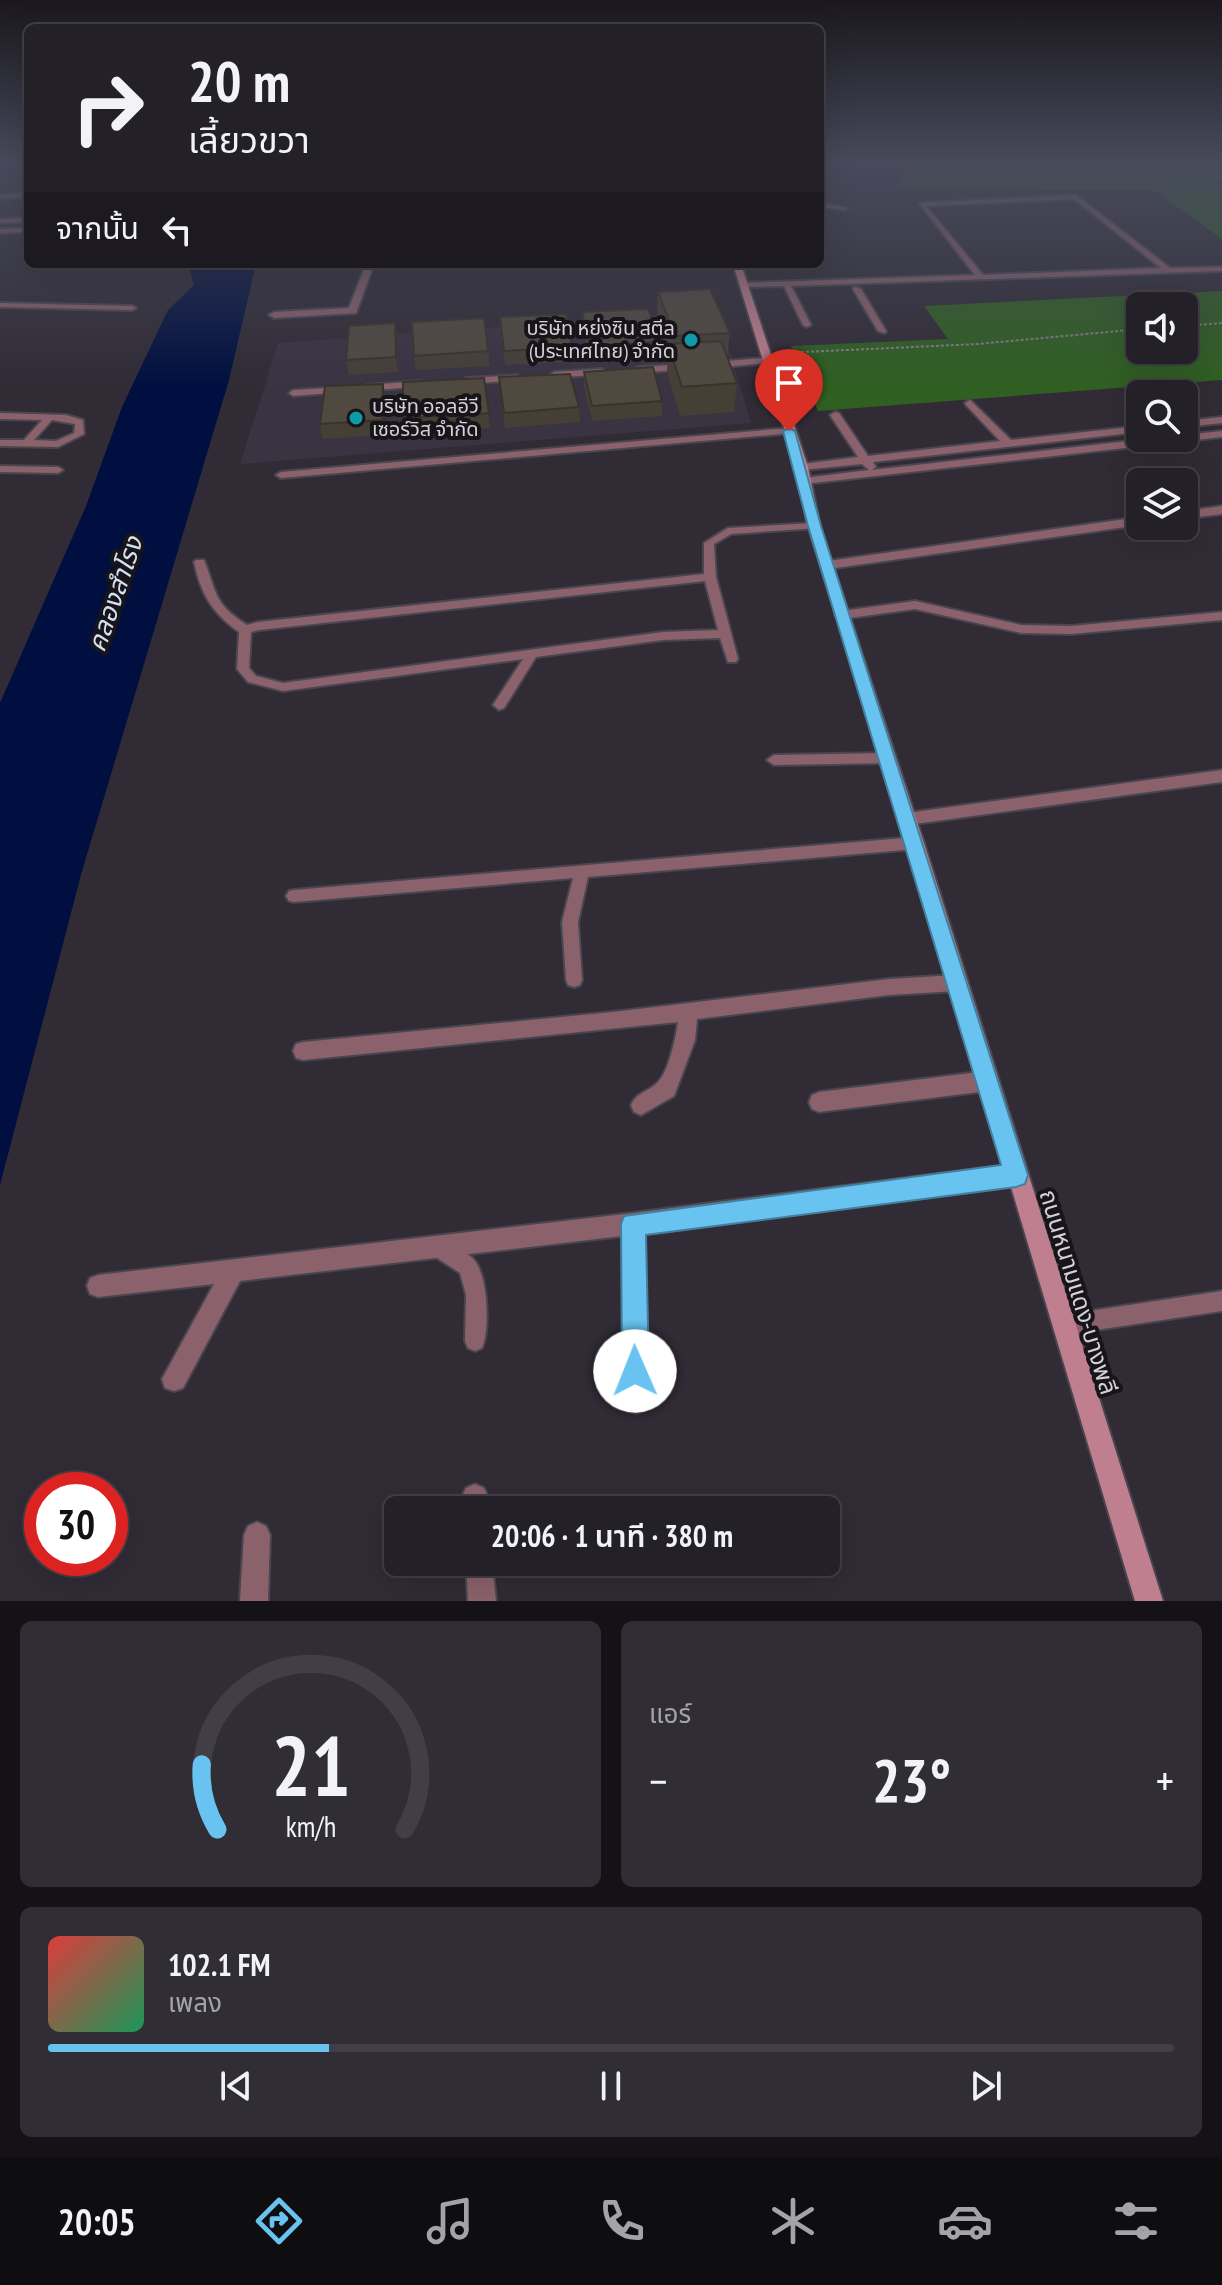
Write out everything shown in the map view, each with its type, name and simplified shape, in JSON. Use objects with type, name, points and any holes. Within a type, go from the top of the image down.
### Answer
[{"type":"main road","name":"ถนนหนามแดง-บางพลี","points":[[738,268],[803,474],[814,526],[916,843],[956,983],[1149,1601]]},
{"type":"street","points":[[274,315],[353,311],[369,268]]},
{"type":"street","points":[[970,403],[1008,444]]},
{"type":"street","points":[[835,415],[873,472]]},
{"type":"street","points":[[1198,423],[1222,420]]},
{"type":"street","points":[[803,474],[865,460],[1126,431]]},
{"type":"street","points":[[1198,437],[1222,434]]},
{"type":"street","points":[[803,474],[873,472],[1126,444]]},
{"type":"street","points":[[1198,513],[1222,510]]},
{"type":"street","points":[[828,565],[1126,523]]},
{"type":"street","points":[[842,615],[915,605],[1021,629],[1071,630],[1222,616]]},
{"type":"street","points":[[907,819],[1222,776]]},
{"type":"street","points":[[303,1051],[889,987],[956,983]]},
{"type":"street","points":[[641,1105],[667,1089],[685,1040],[689,1011]]},
{"type":"street","points":[[819,1102],[987,1081]]},
{"type":"street","points":[[98,1286],[633,1224],[1016,1175]]},
{"type":"street","points":[[633,1224],[636,1401]]},
{"type":"street","points":[[174,1379],[234,1270]]},
{"type":"street","points":[[254,1601],[257,1535]]},
{"type":"street","points":[[480,1576],[482,1601]]},
{"type":"lane","points":[[949,238],[981,277]]},
{"type":"lane","points":[[1127,238],[1168,270]]},
{"type":"lane","points":[[743,285],[1222,269]]},
{"type":"lane","points":[[825,290],[934,286],[929,279]]},
{"type":"lane","points":[[786,283],[807,325]]},
{"type":"lane","points":[[857,289],[882,331]]},
{"type":"lane","points":[[0,305],[132,308]]},
{"type":"lane","points":[[624,371],[764,357]]},
{"type":"lane","points":[[545,376],[608,372]]},
{"type":"lane","points":[[451,382],[529,377]]},
{"type":"lane","points":[[293,393],[435,383]]},
{"type":"lane","points":[[0,416],[76,419],[82,428],[79,434],[58,444],[0,443]]},
{"type":"lane","points":[[27,443],[50,417]]},
{"type":"lane","points":[[281,475],[789,431]]},
{"type":"lane","points":[[0,469],[58,470]]},
{"type":"lane","points":[[732,659],[710,577],[709,543],[717,535],[728,531],[814,526]]},
{"type":"lane","points":[[200,562],[208,595],[220,614],[245,630],[299,620],[710,577]]},
{"type":"lane","points":[[245,630],[243,669],[252,679],[283,687],[663,636],[726,634]]},
{"type":"lane","points":[[499,705],[518,681],[532,654]]},
{"type":"lane","points":[[774,760],[889,758]]},
{"type":"lane","points":[[294,896],[916,843]]},
{"type":"lane","points":[[574,980],[570,922],[582,870]]},
{"type":"lane","points":[[438,1247],[468,1267],[476,1295],[475,1341]]},
{"type":"lane","points":[[1063,1325],[1222,1301]]},
{"type":"path","points":[[1198,325],[1222,323]]},
{"type":"path","points":[[764,357],[978,344],[1126,330]]},
{"type":"shaded area","points":[[718,311],[751,423],[240,464],[278,343]]},
{"type":"green space","points":[[1222,291],[1222,380],[1126,380],[1126,387],[818,411],[791,346],[948,339],[924,306],[1126,296],[1126,364],[1198,364],[1198,292]]},
{"type":"water","name":"คลองสำโรง","points":[[189,268],[255,268],[229,380],[82,871],[0,1185],[0,703],[86,506],[122,407],[168,310],[194,285]]},
{"type":"building","points":[[710,289],[730,333],[675,336],[658,292]]},
{"type":"building","points":[[648,309],[660,342],[590,346],[582,312]]},
{"type":"building","points":[[566,314],[572,347],[504,351],[500,317]]},
{"type":"building","points":[[484,318],[488,351],[414,356],[412,322]]},
{"type":"building","points":[[395,323],[396,357],[346,360],[349,326]]},
{"type":"building","points":[[721,341],[737,383],[682,387],[668,344]]},
{"type":"building","points":[[653,367],[662,401],[592,406],[584,372]]},
{"type":"building","points":[[570,374],[579,407],[504,413],[499,377]]},
{"type":"building","points":[[484,378],[489,413],[403,418],[403,382]]},
{"type":"building","points":[[383,384],[382,420],[320,424],[325,386]]},
{"type":"place","name":"บริษัท หย่งซิน สตีล (ประเทศไทย) จํากัด","points":[[691,340]]},
{"type":"place","name":"บริษัท ออลอีวี เซอร์วิส จำกัด","points":[[356,418]]},
{"type":"route","points":[[635,1371],[633,1224],[1016,1175],[916,843],[814,526],[802,467],[789,431]]}]
